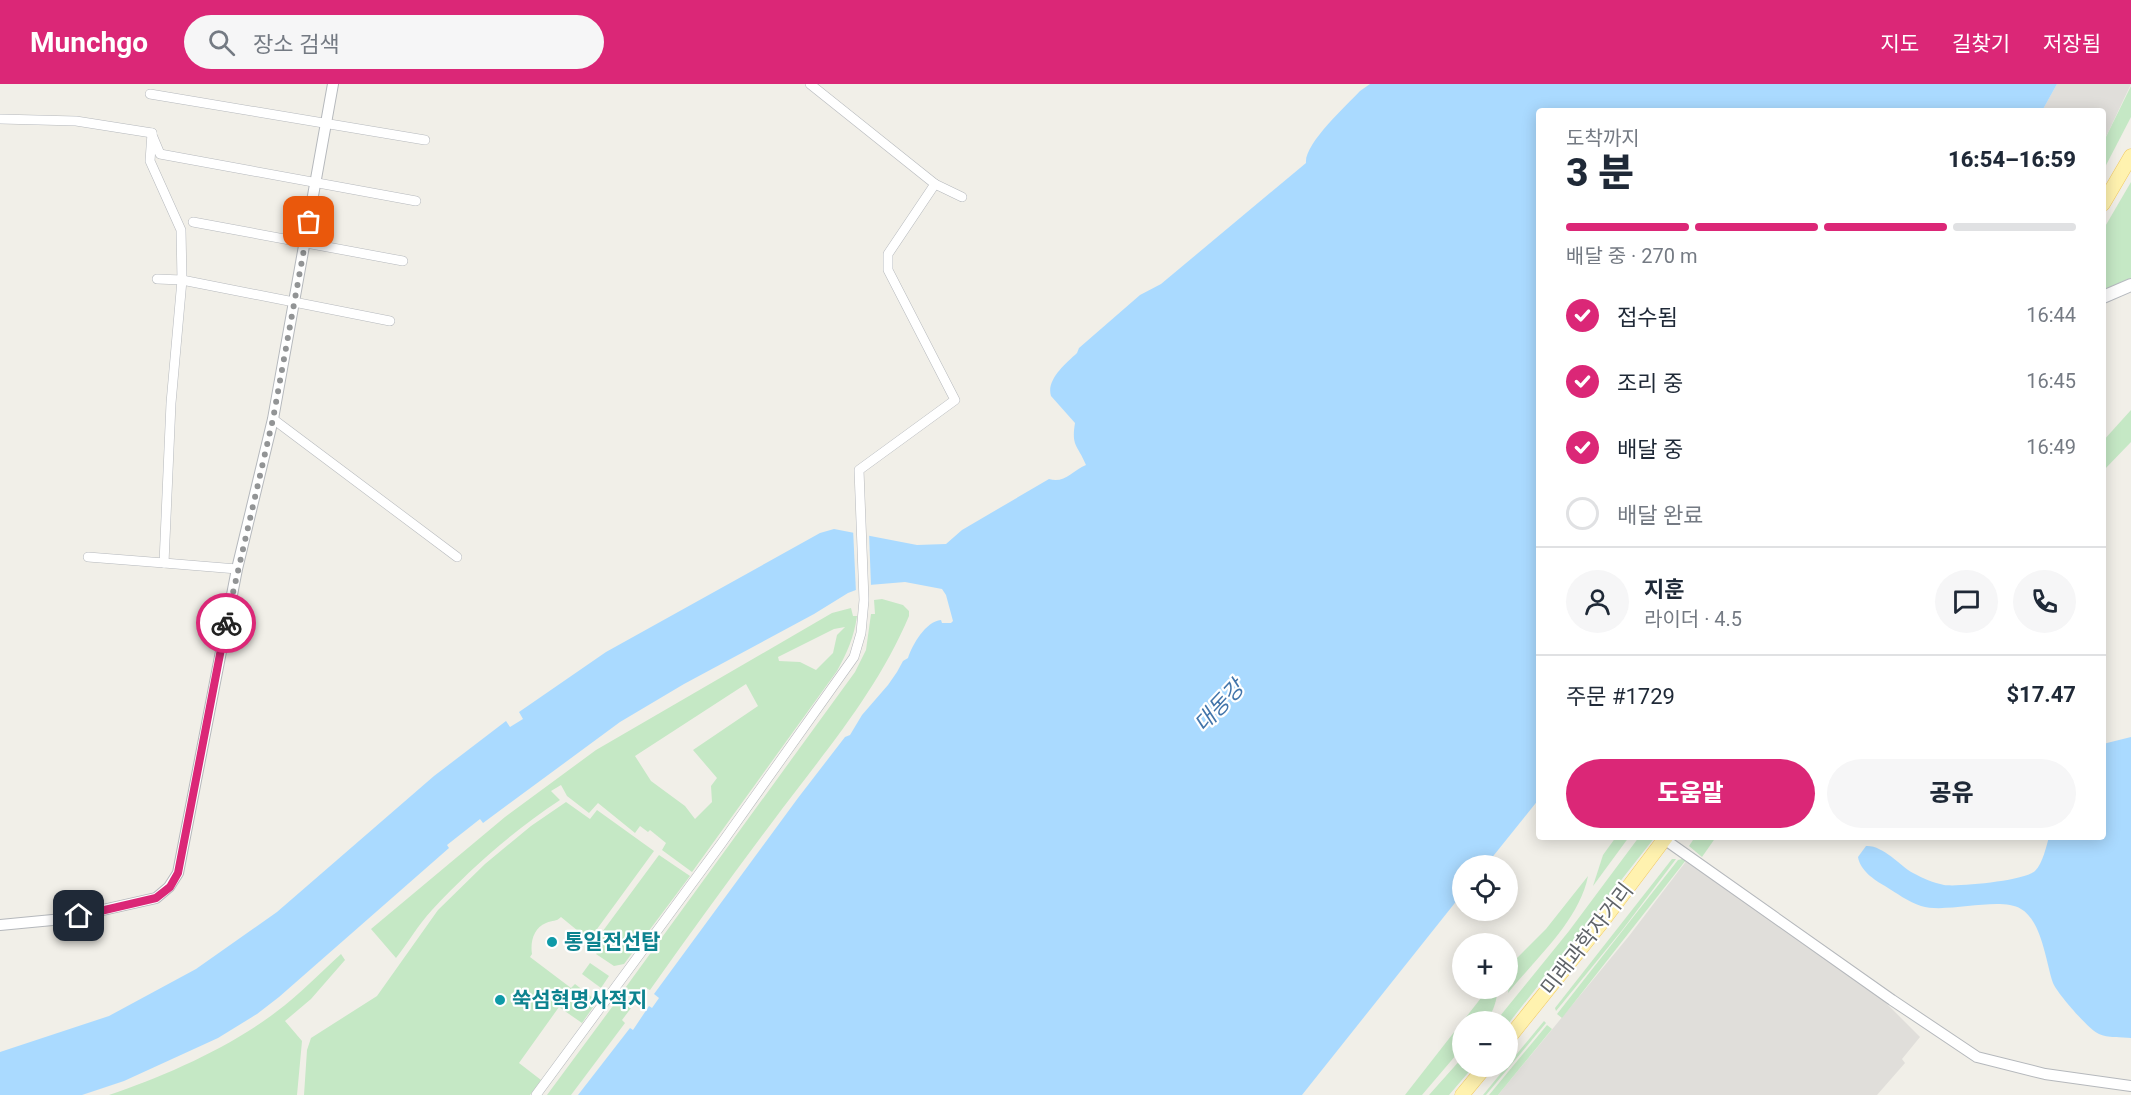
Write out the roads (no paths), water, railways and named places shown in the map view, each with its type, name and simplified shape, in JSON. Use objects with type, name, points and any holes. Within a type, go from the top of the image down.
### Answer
[{"type":"main road","points":[[2106,199],[2131,156]]},
{"type":"main road","points":[[2106,296],[2131,285]]},
{"type":"main road","name":"미래과학자거리","points":[[1518,1027],[1602,922],[1664,840]]},
{"type":"main road","points":[[1462,1095],[1477,1077]]},
{"type":"street","points":[[0,926],[63,919],[156,898],[170,887],[178,873],[237,569],[273,419],[333,84]]},
{"type":"street","points":[[810,84],[935,184],[962,197]]},
{"type":"street","points":[[150,94],[425,140]]},
{"type":"street","points":[[0,119],[76,121],[152,133]]},
{"type":"street","points":[[152,133],[160,154],[416,201]]},
{"type":"street","points":[[152,133],[150,160],[181,230],[182,280],[171,404],[164,563]]},
{"type":"street","points":[[536,1095],[854,657],[861,633],[864,600],[859,470],[955,400],[888,270],[888,254],[935,184]]},
{"type":"street","points":[[193,222],[403,261]]},
{"type":"street","points":[[157,279],[182,280],[390,321]]},
{"type":"street","points":[[273,419],[457,557]]},
{"type":"street","points":[[88,557],[237,569]]},
{"type":"street","points":[[1668,840],[1892,1000],[1977,1057],[2045,1074],[2131,1086]]},
{"type":"water","name":"대동강","points":[[1370,84],[2057,84],[2044,108],[1536,108],[1536,803],[1494,855],[1452,855],[1452,907],[1302,1095],[578,1095],[630,1028],[633,1030],[649,1006],[652,1008],[659,998],[654,994],[798,798],[888,685],[903,661],[908,658],[920,635],[935,621],[951,623],[953,621],[946,595],[942,589],[905,582],[869,585],[848,593],[620,722],[483,823],[480,819],[447,845],[449,848],[279,997],[257,1014],[218,1038],[124,1081],[82,1095],[0,1095],[0,1052],[109,1016],[196,969],[277,912],[434,776],[506,721],[510,727],[523,719],[519,712],[606,652],[820,533],[834,529],[917,545],[946,544],[962,530],[1049,479],[1059,480],[1086,465],[1076,446],[1075,423],[1051,396],[1051,384],[1054,378],[1079,348],[1140,295],[1161,284],[1306,163],[1312,146],[1336,115]]},
{"type":"water","points":[[2131,737],[2131,1038],[2099,1034],[2088,1026],[2067,1002],[2053,983],[2039,932],[2028,915],[2021,909],[2000,904],[1945,908],[1921,906],[1872,878],[1859,862],[1858,857],[1866,846],[1872,847],[1885,852],[1913,873],[1928,880],[1944,885],[1963,885],[2029,875],[2040,864],[2048,840],[2106,840],[2106,743]]},
{"type":"place","name":"통일전선탑","points":[[552,942]]},
{"type":"place","name":"쑥섬혁명사적지","points":[[500,1000]]}]
